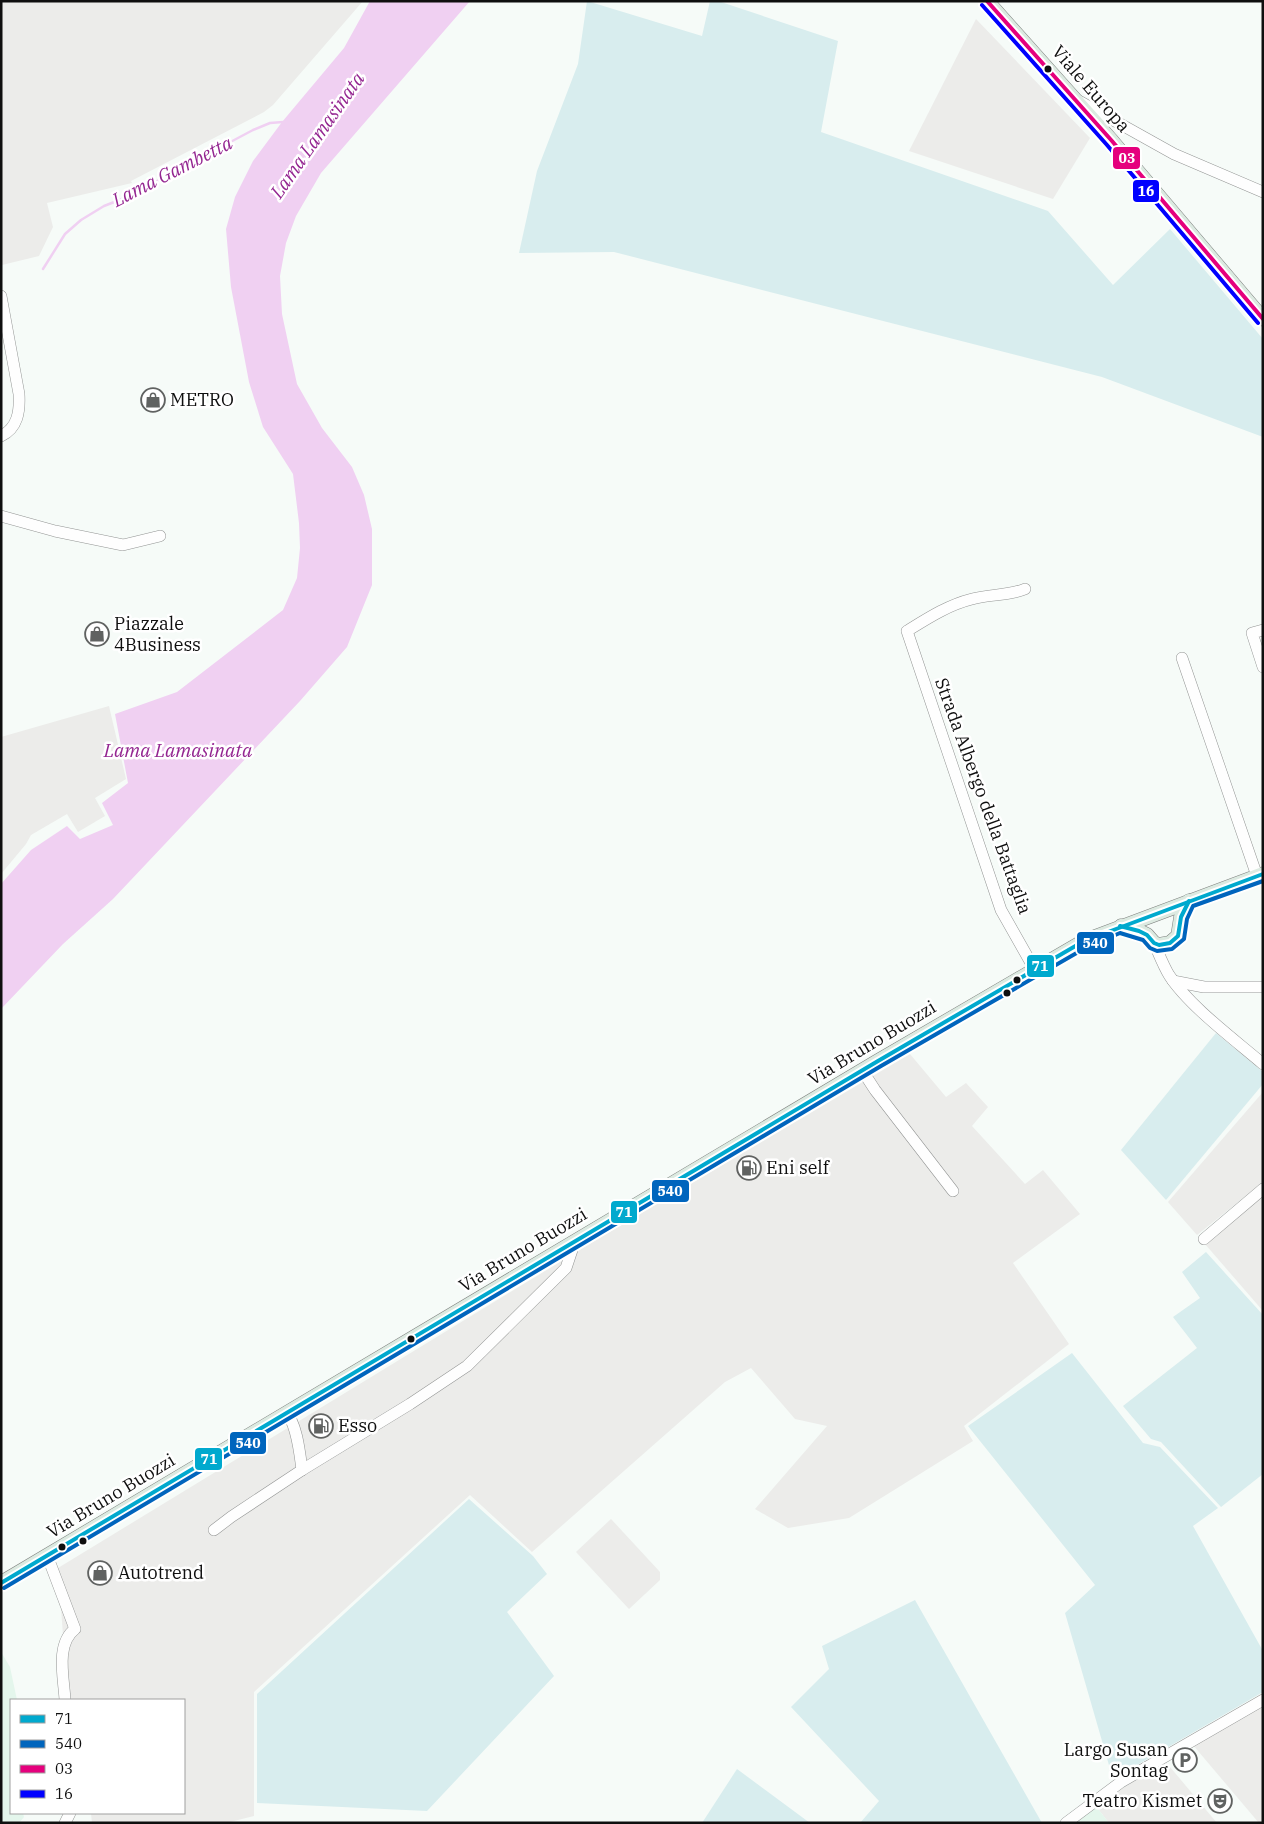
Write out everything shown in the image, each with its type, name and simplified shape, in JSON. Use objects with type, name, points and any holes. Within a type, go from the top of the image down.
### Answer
[{"type":"main road","name":"Viale Europa","points":[[987,1],[1075,98],[1263,319]]},
{"type":"main road","points":[[1120,926],[1136,930],[1159,945],[1170,943],[1178,936],[1179,925],[1189,901],[1260,875]]},
{"type":"main road","name":"Via Bruno Buozzi","points":[[1,1583],[862,1070],[1084,941],[1189,901]]},
{"type":"main road","points":[[1150,939],[1146,924],[1158,913],[1173,916],[1179,925]]},
{"type":"street","points":[[1075,98],[1174,154],[1263,192]]},
{"type":"street","points":[[1,296],[20,408],[17,420],[10,432],[1,436]]},
{"type":"street","points":[[1,516],[55,531],[123,545],[160,536]]},
{"type":"street","name":"Strada Albergo della Battaglia","points":[[1026,590],[1013,594],[995,594],[951,606],[907,631],[1001,910],[1035,970]]},
{"type":"street","points":[[1257,632],[1263,667]]},
{"type":"street","points":[[1182,658],[1260,875]]},
{"type":"street","points":[[1150,939],[1173,981],[1191,1001],[1263,1064]]},
{"type":"street","points":[[1165,968],[1170,943]]},
{"type":"street","points":[[1173,981],[1204,987],[1263,986]]},
{"type":"street","points":[[1191,1001],[1194,992],[1204,987]]},
{"type":"street","points":[[862,1070],[875,1090],[953,1191]]},
{"type":"street","points":[[1204,1239],[1263,1189]]},
{"type":"street","points":[[214,1530],[302,1470],[410,1404],[467,1366],[566,1268],[572,1250],[570,1244]]},
{"type":"street","points":[[286,1413],[291,1417],[302,1470]]},
{"type":"street","points":[[47,1555],[75,1630],[69,1634],[63,1651],[66,1699]]},
{"type":"street","points":[[1066,1823],[1120,1782],[1263,1700]]},
{"type":"shaded area","points":[[1,1],[363,1],[273,105],[264,112],[131,181],[132,183],[47,203],[53,227],[39,256],[2,265]]},
{"type":"shaded area","points":[[587,1],[702,36],[710,1],[718,1],[838,41],[821,132],[1048,211],[1113,285],[1170,229],[1263,339],[1263,437],[1102,377],[614,252],[519,253],[537,171],[578,64]]},
{"type":"shaded area","points":[[976,19],[1090,138],[1053,199],[909,151]]},
{"type":"shaded area","points":[[109,706],[126,779],[95,798],[105,816],[78,832],[67,814],[31,835],[26,844],[1,874],[1,737]]},
{"type":"shaded area","points":[[1216,1033],[1263,1072],[1263,1084],[1166,1200],[1121,1150]]},
{"type":"shaded area","points":[[910,1054],[946,1097],[966,1083],[988,1107],[972,1126],[1025,1184],[1043,1170],[1080,1214],[1013,1263],[1069,1344],[964,1426],[973,1441],[849,1518],[788,1528],[755,1509],[827,1426],[795,1419],[751,1368],[725,1382],[532,1552],[470,1495],[254,1692],[254,1816],[226,1823],[92,1823],[91,1814],[185,1814],[185,1699],[70,1699],[67,1689],[58,1568],[586,1246]]},
{"type":"shaded area","points":[[1263,1092],[1263,1182],[1197,1235],[1168,1202]]},
{"type":"shaded area","points":[[1263,1197],[1263,1311],[1205,1244]]},
{"type":"shaded area","points":[[1206,1252],[1263,1315],[1263,1474],[1221,1507],[1161,1442],[1151,1439],[1123,1406],[1197,1348],[1173,1317],[1200,1298],[1182,1272]]},
{"type":"shaded area","points":[[1072,1353],[1143,1443],[1160,1447],[1218,1508],[1193,1526],[1263,1651],[1263,1692],[1113,1779],[1065,1613],[1095,1585],[968,1426]]},
{"type":"shaded area","points":[[469,1499],[533,1556],[547,1574],[507,1612],[554,1676],[427,1811],[257,1803],[257,1694]]},
{"type":"shaded area","points":[[611,1519],[660,1572],[660,1580],[629,1609],[576,1552]]},
{"type":"shaded area","points":[[915,1600],[1042,1823],[860,1823],[879,1801],[791,1707],[829,1669],[822,1646]]},
{"type":"shaded area","points":[[1263,1706],[1263,1823],[1259,1823],[1193,1745]]},
{"type":"shaded area","points":[[1165,1761],[1217,1823],[1109,1823],[1095,1805]]},
{"type":"shaded area","points":[[737,1769],[810,1823],[702,1823]]},
{"type":"green space","points":[[1,1652],[10,1667],[17,1699],[10,1699],[10,1814],[23,1814],[24,1817],[19,1823],[1,1823]]},
{"type":"green space","points":[[1095,1805],[1109,1823],[1074,1823]]},
{"type":"water","name":"Lama Lamasinata","points":[[370,1],[470,1],[321,173],[296,216],[286,243],[280,276],[282,314],[297,384],[322,428],[352,467],[364,495],[372,529],[372,585],[347,647],[300,701],[113,899],[63,944],[1,1009],[1,884],[31,850],[67,826],[80,839],[113,825],[102,803],[128,783],[115,714],[177,692],[283,610],[297,578],[300,548],[293,474],[263,427],[249,382],[231,287],[226,229],[235,197],[253,161],[282,122],[344,48]]},
{"type":"waterway","name":"Lama Gambetta","points":[[43,269],[65,234],[81,220],[104,206],[127,197],[253,130],[270,123],[283,122]]},
{"type":"transit line","name":"03","points":[[987,1],[1112,141],[1263,319]]},
{"type":"transit line","name":"16","points":[[982,5],[1107,145],[1258,323]]},
{"type":"transit line","name":"71","points":[[1,1583],[878,1061],[1084,941],[1263,874]]},
{"type":"transit line","name":"540","points":[[4,1588],[881,1066],[1087,947],[1120,933],[1143,940],[1150,948],[1157,951],[1172,949],[1184,939],[1187,919],[1193,906],[1263,881]]},
{"type":"transit line","name":"71","points":[[1120,926],[1139,931],[1159,945],[1170,943],[1178,936],[1181,917],[1189,901]]},
{"type":"place","name":"METRO","points":[[153,400]]},
{"type":"place","name":"Piazzale 4Business","points":[[97,634]]},
{"type":"place","name":"Eni self","points":[[749,1168]]},
{"type":"place","name":"Esso","points":[[321,1426]]},
{"type":"place","name":"Autotrend","points":[[100,1573]]},
{"type":"place","name":"Largo Susan Sontag","points":[[1185,1760]]},
{"type":"place","name":"Teatro Kismet","points":[[1220,1801]]}]
